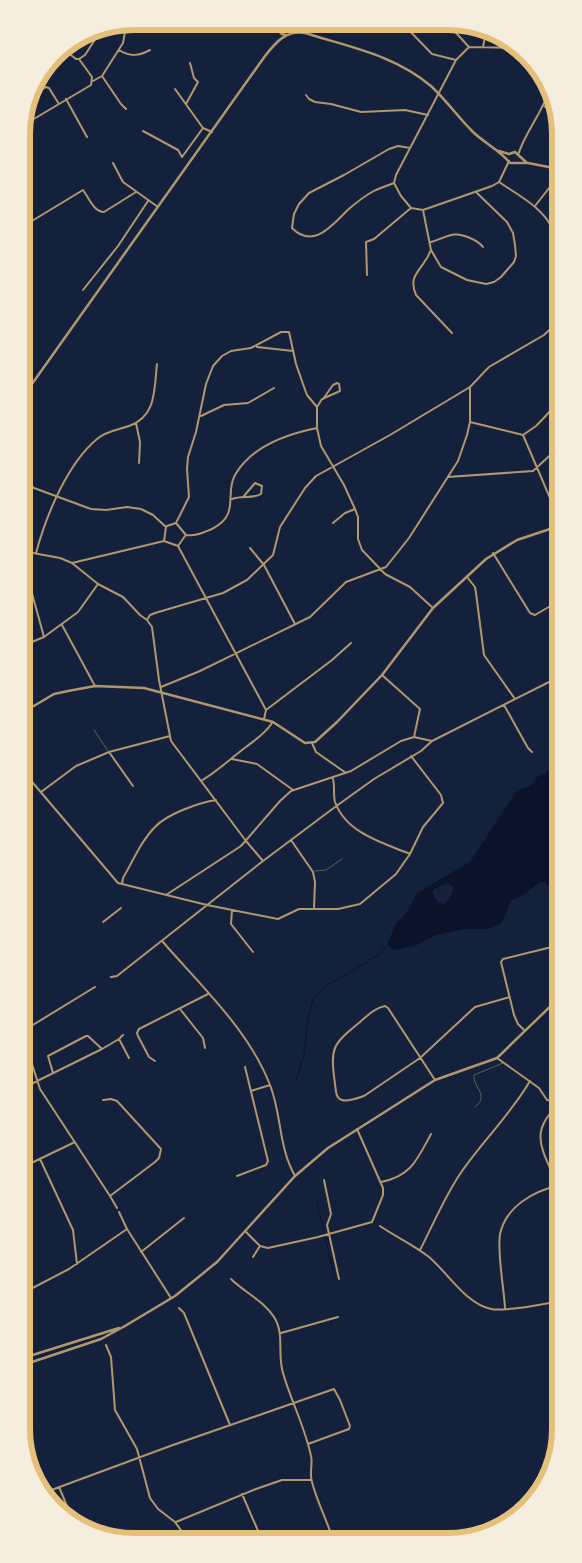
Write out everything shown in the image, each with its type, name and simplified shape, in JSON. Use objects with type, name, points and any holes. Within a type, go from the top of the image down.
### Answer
[{"type":"street","points":[[274,44],[293,30]]},
{"type":"street","points":[[301,30],[305,33]]},
{"type":"street","points":[[409,30],[432,54],[456,60]]},
{"type":"street","points":[[453,30],[468,47]]},
{"type":"street","points":[[31,121],[91,85],[92,82],[102,76],[119,50],[125,38],[126,31]]},
{"type":"street","points":[[30,387],[274,44],[279,31],[288,34],[305,33],[357,47],[408,69],[438,94],[475,134],[511,162],[552,168]]},
{"type":"street","points":[[79,60],[96,37]]},
{"type":"street","points":[[483,47],[485,38]]},
{"type":"street","points":[[505,48],[468,47],[456,60],[396,175],[394,183],[401,196],[411,208],[423,210],[499,182],[511,162],[518,160],[517,154],[520,147],[546,100]]},
{"type":"street","points":[[119,50],[130,56],[140,55],[150,50]]},
{"type":"street","points":[[69,54],[79,60],[92,77],[92,82]]},
{"type":"street","points":[[186,104],[198,82],[194,78],[190,62]]},
{"type":"street","points":[[102,76],[120,104],[126,109]]},
{"type":"street","points":[[40,90],[46,87],[49,88],[59,104]]},
{"type":"street","points":[[175,89],[203,128],[212,132]]},
{"type":"street","points":[[306,95],[315,102],[361,112],[405,110],[428,115]]},
{"type":"street","points":[[66,99],[87,137]]},
{"type":"street","points":[[544,106],[549,109]]},
{"type":"street","points":[[144,131],[178,150],[182,157],[203,128]]},
{"type":"street","points":[[394,183],[373,191],[350,208],[331,228],[323,233],[305,236],[297,233],[292,228],[294,214],[299,204],[309,193],[388,149],[398,146],[410,148]]},
{"type":"street","points":[[497,150],[509,154],[517,154],[528,163]]},
{"type":"street","points":[[509,154],[511,162]]},
{"type":"street","points":[[112,163],[123,182],[158,207]]},
{"type":"street","points":[[499,182],[534,206],[549,221],[552,229]]},
{"type":"street","points":[[534,206],[552,184]]},
{"type":"street","points":[[30,222],[83,190],[100,213],[136,192]]},
{"type":"street","points":[[423,210],[431,250],[441,267],[457,277],[477,283],[494,282],[514,262],[516,251],[511,227],[476,192]]},
{"type":"street","points":[[83,290],[118,246],[148,201]]},
{"type":"street","points":[[367,275],[366,242],[374,239],[411,208]]},
{"type":"street","points":[[430,243],[452,234],[460,233],[479,242],[483,247]]},
{"type":"street","points":[[431,250],[426,261],[416,273],[413,288],[416,295],[452,333]]},
{"type":"street","points":[[148,620],[150,615],[206,598],[235,587],[246,580],[273,555],[280,527],[305,488],[316,476],[333,468],[470,387],[489,367],[544,335],[552,328]]},
{"type":"street","points":[[254,347],[281,332],[286,331],[290,334],[296,364],[307,395],[317,407]]},
{"type":"street","points":[[166,527],[176,523],[189,497],[187,463],[200,416],[206,384],[213,366],[222,356],[232,351],[254,347],[293,351]]},
{"type":"street","points":[[36,553],[63,482],[96,439],[105,433],[136,423],[150,409],[153,402],[157,364]]},
{"type":"street","points":[[323,399],[340,391],[339,384],[333,385],[317,407],[317,428],[321,446],[355,508],[358,517],[358,539],[362,550],[380,570],[410,586],[434,608]]},
{"type":"street","points":[[161,687],[200,671],[295,624],[315,613],[346,582],[386,567],[409,538],[463,450],[470,422],[470,387]]},
{"type":"street","points":[[200,416],[224,405],[248,403],[274,388]]},
{"type":"street","points":[[470,422],[523,435],[536,426],[552,409]]},
{"type":"street","points":[[136,423],[140,442],[139,463]]},
{"type":"street","points":[[186,535],[198,535],[221,524],[226,517],[232,498],[233,481],[236,474],[258,451],[282,438],[317,428]]},
{"type":"street","points":[[523,435],[552,502]]},
{"type":"street","points":[[448,477],[534,471],[552,454]]},
{"type":"street","points":[[232,498],[256,496],[261,494],[262,486],[255,483],[244,496]]},
{"type":"street","points":[[30,484],[34,488],[98,510],[126,507],[141,508],[153,515],[166,527]]},
{"type":"street","points":[[334,523],[345,513],[355,508]]},
{"type":"street","points":[[176,523],[186,535]]},
{"type":"street","points":[[164,541],[166,527]]},
{"type":"street","points":[[30,708],[54,694],[95,686],[144,688],[273,722],[302,741],[312,743],[320,739],[382,675],[434,608],[467,577],[493,554],[517,540],[552,528]]},
{"type":"street","points":[[178,546],[186,535]]},
{"type":"street","points":[[72,563],[164,541],[178,546],[266,710],[264,720]]},
{"type":"street","points":[[250,548],[264,565],[295,624]]},
{"type":"street","points":[[30,552],[60,558],[72,563],[98,584],[123,597],[140,615],[148,620],[152,627],[171,741],[263,861]]},
{"type":"street","points":[[493,554],[530,613],[534,615],[552,605]]},
{"type":"street","points":[[467,577],[475,587],[484,655],[516,699]]},
{"type":"street","points":[[30,643],[44,637],[78,612],[98,584]]},
{"type":"street","points":[[30,587],[44,637]]},
{"type":"street","points":[[62,625],[95,686]]},
{"type":"street","points":[[266,710],[332,660],[351,643]]},
{"type":"street","points":[[382,675],[420,709],[414,737]]},
{"type":"street","points":[[110,978],[117,976],[263,861],[374,779],[421,751],[432,741],[552,681]]},
{"type":"street","points":[[504,705],[532,752]]},
{"type":"street","points":[[201,781],[263,735],[273,722]]},
{"type":"street","points":[[41,792],[76,766],[109,752],[170,736]]},
{"type":"street","points":[[166,895],[242,846],[280,802],[294,790],[346,773],[401,741],[414,737],[432,741]]},
{"type":"street","points":[[312,743],[316,752],[346,773]]},
{"type":"street","points":[[109,752],[133,786]]},
{"type":"street","points":[[30,779],[118,883],[207,905],[278,919],[299,909],[338,909],[360,904],[396,874],[410,854],[423,827],[443,803],[441,796],[411,756]]},
{"type":"street","points":[[232,759],[256,764],[294,790]]},
{"type":"street","points":[[333,778],[335,802],[352,826],[358,831],[410,854]]},
{"type":"street","points":[[122,884],[123,878],[146,837],[154,828],[168,818],[206,802],[216,800]]},
{"type":"street","points":[[291,840],[313,872],[315,882],[314,908]]},
{"type":"street","points":[[103,922],[121,908]]},
{"type":"street","points":[[232,910],[231,924],[253,952]]},
{"type":"street","points":[[162,942],[208,994],[246,1040],[258,1058],[270,1085],[285,1156],[295,1176]]},
{"type":"street","points":[[525,1031],[518,1024],[514,1016],[502,962],[503,960],[552,947]]},
{"type":"street","points":[[30,1027],[95,986]]},
{"type":"street","points":[[155,1061],[149,1057],[137,1033],[139,1029],[208,994]]},
{"type":"street","points":[[435,1080],[420,1058],[388,1008],[383,1006],[372,1011],[340,1038],[335,1047],[332,1063],[338,1098],[346,1101],[364,1096],[420,1058],[475,1007],[510,997]]},
{"type":"street","points":[[30,1363],[101,1339],[193,1283],[245,1232],[295,1176],[328,1148],[435,1080],[497,1058],[552,1005]]},
{"type":"street","points":[[180,1009],[203,1038],[205,1048]]},
{"type":"street","points":[[30,1085],[102,1049],[123,1035]]},
{"type":"street","points":[[54,1074],[48,1056],[86,1036],[96,1042],[102,1049]]},
{"type":"street","points":[[119,1039],[129,1058]]},
{"type":"street","points":[[497,1058],[539,1088],[547,1100],[552,1101]]},
{"type":"street","points":[[30,1059],[40,1089],[117,1208]]},
{"type":"street","points":[[237,1176],[266,1165],[268,1161],[245,1067]]},
{"type":"street","points":[[420,1250],[456,1180],[530,1082]]},
{"type":"street","points":[[250,1091],[270,1085]]},
{"type":"street","points":[[103,1100],[111,1099],[117,1101],[158,1144],[161,1150],[159,1158],[155,1162],[110,1196]]},
{"type":"street","points":[[552,1110],[548,1114],[540,1138],[543,1153],[552,1171]]},
{"type":"street","points":[[245,1232],[260,1246],[268,1248],[372,1222],[383,1195],[381,1182],[357,1129]]},
{"type":"street","points":[[381,1182],[403,1175],[412,1165],[431,1134]]},
{"type":"street","points":[[30,1164],[74,1142]]},
{"type":"street","points":[[40,1159],[73,1230],[77,1264]]},
{"type":"street","points":[[324,1180],[331,1214],[327,1225],[339,1279]]},
{"type":"street","points":[[505,1308],[500,1234],[506,1219],[515,1207],[526,1198],[552,1187]]},
{"type":"street","points":[[119,1212],[127,1229],[171,1298]]},
{"type":"street","points":[[141,1252],[184,1218]]},
{"type":"street","points":[[380,1226],[420,1250],[443,1269],[470,1299],[481,1306],[491,1309],[552,1302]]},
{"type":"street","points":[[30,1289],[77,1264],[127,1229]]},
{"type":"street","points":[[253,1256],[260,1246]]},
{"type":"street","points":[[231,1279],[269,1310],[275,1319],[280,1333],[282,1370],[312,1458],[311,1480],[331,1533]]},
{"type":"street","points":[[179,1308],[184,1313],[230,1425]]},
{"type":"street","points":[[280,1333],[338,1317]]},
{"type":"street","points":[[30,1356],[125,1326]]},
{"type":"street","points":[[106,1345],[111,1357],[115,1410],[140,1457],[150,1498],[158,1509],[175,1522],[183,1533]]},
{"type":"street","points":[[51,1490],[293,1402],[334,1389],[350,1426],[348,1431],[308,1444]]},
{"type":"street","points":[[175,1522],[242,1494],[282,1480],[311,1480]]},
{"type":"street","points":[[59,1487],[68,1508]]},
{"type":"street","points":[[242,1494],[259,1533]]},
{"type":"lane","points":[[94,730],[109,752]]},
{"type":"lane","points":[[313,872],[326,870],[342,859]]},
{"type":"lane","points":[[475,1107],[480,1103],[482,1096],[473,1078],[474,1074],[504,1063]]},
{"type":"water","points":[[552,769],[552,887],[541,881],[524,895],[510,901],[507,913],[501,923],[489,929],[464,929],[436,935],[415,946],[394,950],[387,945],[396,923],[408,911],[417,893],[470,862],[515,793],[525,787],[530,787],[537,777]],"holes":[[[447,883],[453,886],[453,891],[448,900],[443,904],[435,899],[433,895],[433,890]]]},
{"type":"waterway","points":[[296,1081],[304,1054],[313,999],[325,987],[378,955],[385,947]]},
{"type":"waterway","points":[[317,1204],[324,1230]]},
{"type":"waterway","points":[[325,1238],[335,1277]]}]
